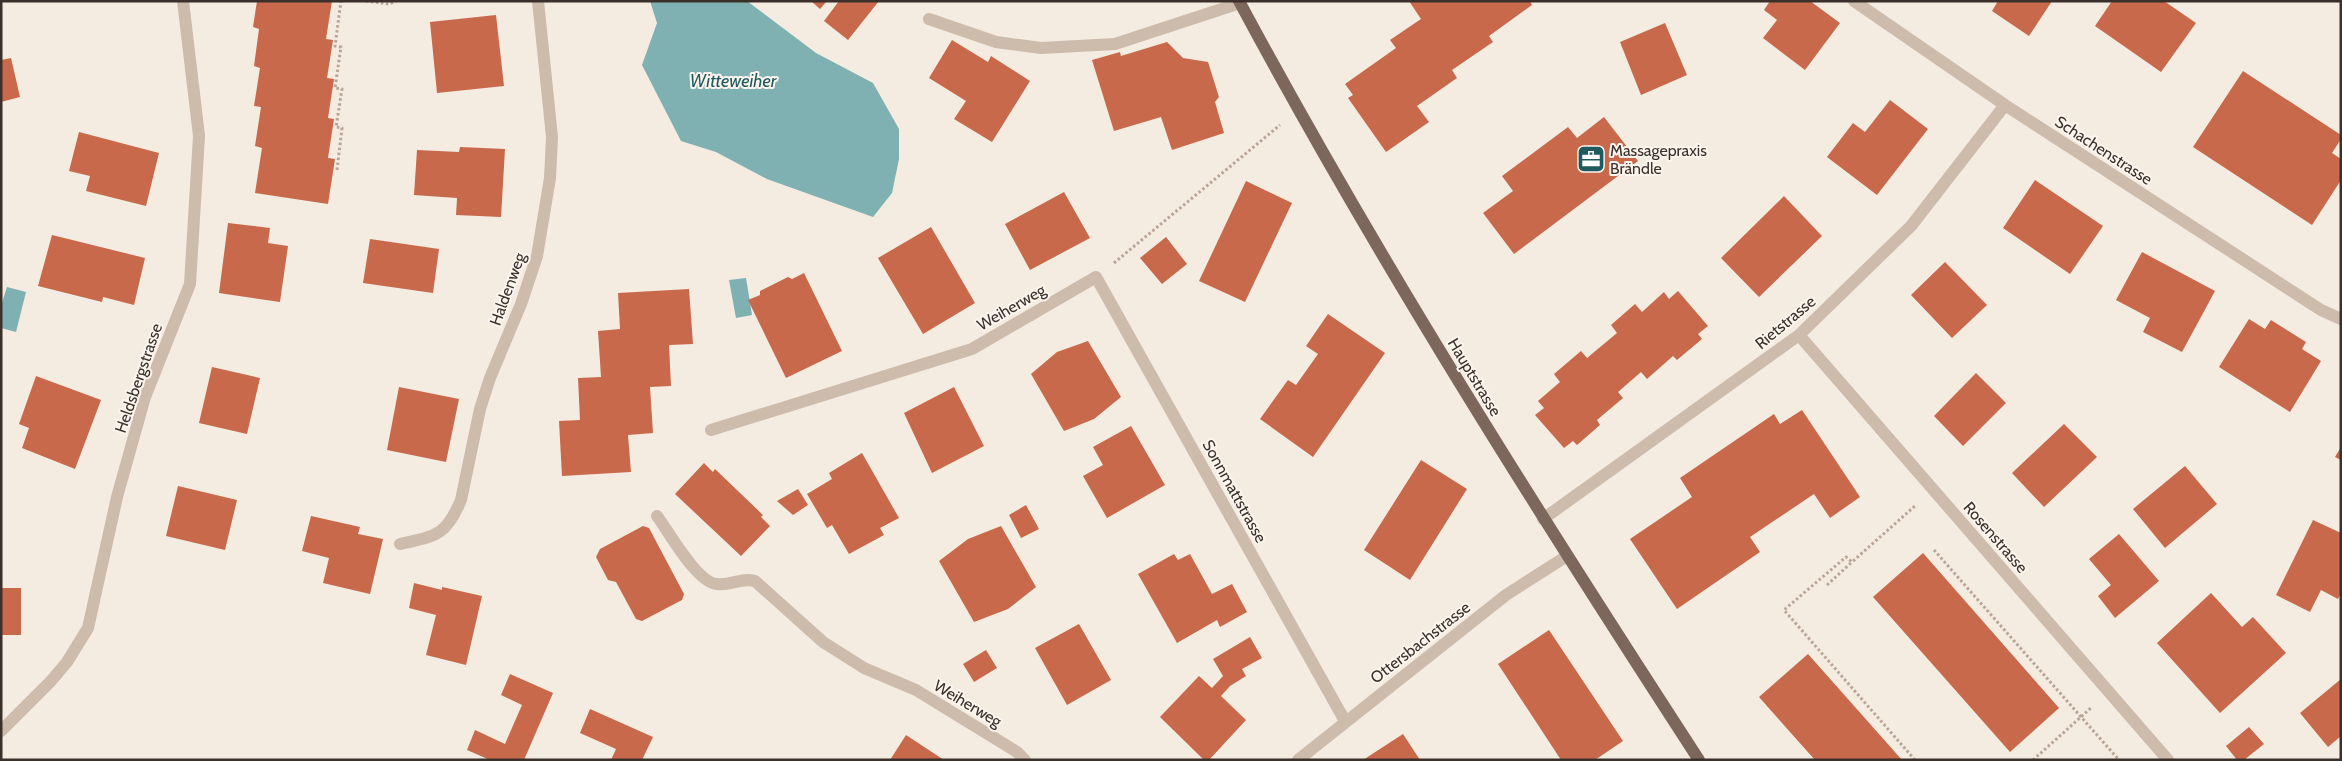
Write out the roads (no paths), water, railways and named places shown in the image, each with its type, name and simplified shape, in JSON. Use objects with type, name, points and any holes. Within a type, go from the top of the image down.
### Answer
[{"type":"main road","name":"Hauptstrasse","points":[[1239,2],[1297,110],[1543,519],[1699,760]]},
{"type":"street","name":"Heldsbergstrasse","points":[[1,731],[51,681],[67,662],[88,628],[118,497],[145,397],[190,284],[198,136],[183,1]]},
{"type":"street","name":"Haldenweg","points":[[400,544],[434,537],[445,529],[455,514],[461,500],[480,409],[490,378],[521,304],[537,256],[550,178],[552,137],[538,1]]},
{"type":"street","name":"Schachenstrasse","points":[[1854,1],[2005,105],[2321,310],[2341,319]]},
{"type":"street","points":[[929,19],[996,42],[1041,48],[1115,44],[1239,2]]},
{"type":"street","name":"Rietstrasse","points":[[1543,519],[1799,335],[1911,226],[2005,105]]},
{"type":"street","name":"Weiherweg","points":[[711,430],[972,348],[1096,278]]},
{"type":"street","name":"Sonnmattstrasse","points":[[1096,278],[1345,721]]},
{"type":"street","name":"Rosenstrasse","points":[[1799,335],[2168,760]]},
{"type":"street","name":"Weiherweg","points":[[657,516],[697,571],[708,580],[716,584],[746,579],[755,581],[823,642],[864,668],[916,690],[1016,752],[1025,760]]},
{"type":"street","name":"Ottersbachstrasse","points":[[1298,760],[1506,595],[1567,556]]},
{"type":"water","name":"Witteweiher","points":[[650,1],[747,1],[816,53],[873,83],[899,129],[899,159],[892,193],[873,217],[767,179],[716,152],[681,141],[642,65],[657,23]]},
{"type":"water","points":[[746,278],[752,315],[736,318],[729,280]]},
{"type":"water","points":[[7,287],[26,292],[16,332],[1,328],[1,306]]},
{"type":"place","name":"Massagepraxis Brändle","points":[[1591,159]]}]
